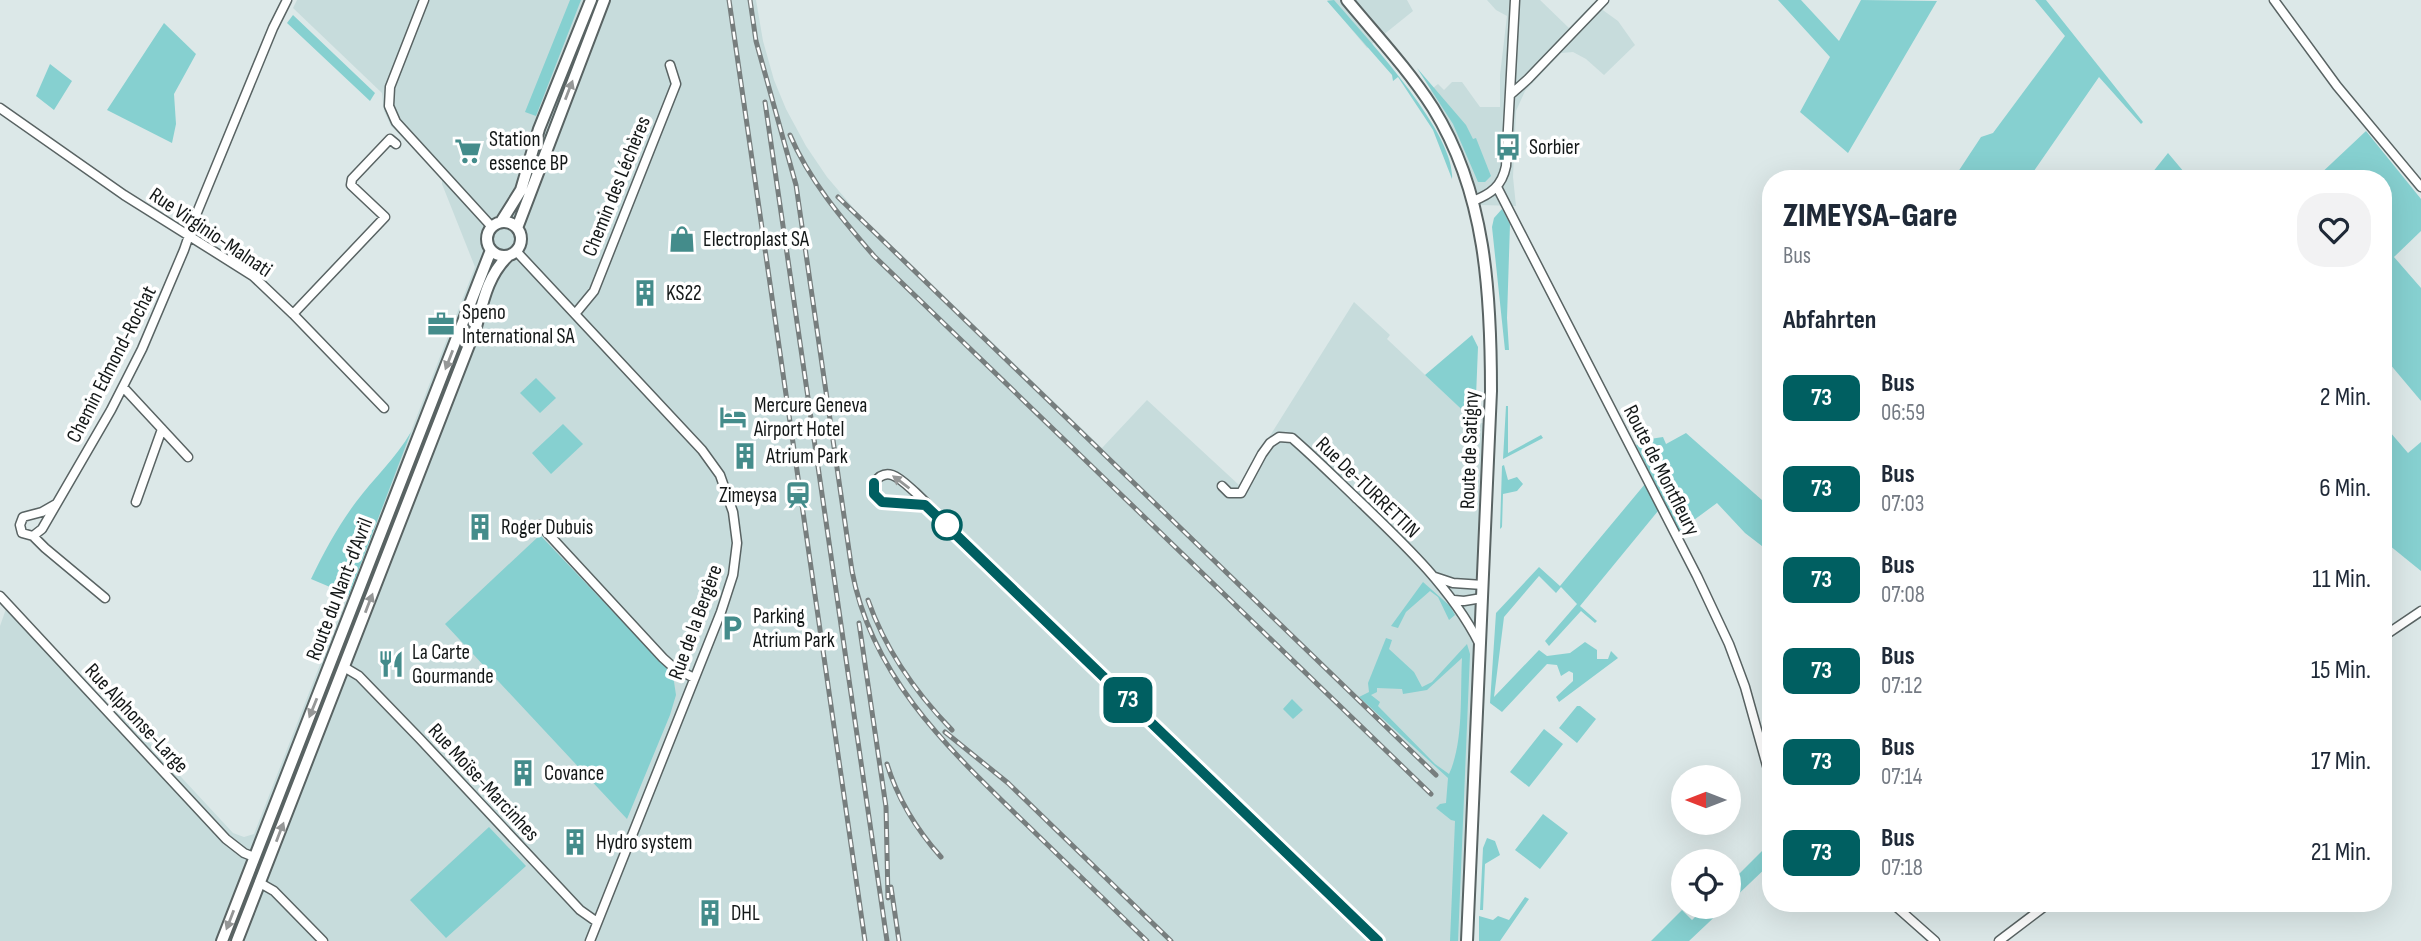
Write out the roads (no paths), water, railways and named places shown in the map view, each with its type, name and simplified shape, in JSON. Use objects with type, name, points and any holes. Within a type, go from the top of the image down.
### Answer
[{"type":"main road","points":[[497,224],[513,225],[517,229],[521,237],[512,253],[502,256],[491,250],[486,238],[521,190],[539,130],[591,0]]},
{"type":"main road","points":[[517,229],[604,0]]},
{"type":"main road","name":"Route de Satigny","points":[[1347,0],[1403,67],[1432,107],[1459,160],[1473,201],[1485,265],[1491,355],[1466,941]]},
{"type":"main road","name":"Route du Nant-d'Avril","points":[[222,941],[491,250]]},
{"type":"main road","name":"Route du Nant-d'Avril","points":[[237,941],[476,327],[493,273],[512,253]]},
{"type":"street","name":"Chemin Edmond-Rochat","points":[[33,536],[42,529],[123,387],[166,293],[273,28],[287,0]]},
{"type":"street","points":[[424,0],[390,87],[391,111],[396,122],[497,224]]},
{"type":"street","points":[[1473,201],[1491,194],[1505,172],[1514,0]]},
{"type":"street","points":[[1510,94],[1528,79],[1604,0]]},
{"type":"street","points":[[2274,0],[2337,86],[2421,187]]},
{"type":"street","name":"Chemin des Léchères","points":[[575,314],[594,291],[676,84],[670,65]]},
{"type":"street","name":"Rue Virginio-Malnati","points":[[0,108],[124,195],[253,276],[384,408]]},
{"type":"street","points":[[293,314],[385,216],[351,185],[352,179],[390,139],[396,144]]},
{"type":"street","name":"Route de Montfleury","points":[[1497,187],[1697,576],[1729,644],[1745,687],[1762,748]]},
{"type":"street","name":"Rue de la Bergère","points":[[512,253],[575,314],[702,450],[720,475],[730,499],[737,543],[733,575],[721,612],[590,941]]},
{"type":"street","points":[[123,387],[188,457]]},
{"type":"street","points":[[136,502],[162,429]]},
{"type":"street","name":"Rue De-TURRETTIN","points":[[1222,486],[1229,493],[1241,493],[1270,443],[1279,437],[1288,436],[1380,520],[1433,576],[1454,600],[1480,646]]},
{"type":"street","points":[[925,505],[882,502],[874,494],[874,483],[882,475],[894,475],[1377,941]]},
{"type":"street","points":[[56,504],[22,519],[22,533],[33,536],[105,598]]},
{"type":"street","points":[[540,525],[663,658],[673,667],[694,678]]},
{"type":"street","points":[[1433,576],[1453,583],[1483,585]]},
{"type":"street","name":"Rue Alphonse-Large","points":[[0,596],[226,839],[254,857]]},
{"type":"street","points":[[1454,600],[1482,598]]},
{"type":"street","points":[[2392,631],[2421,611]]},
{"type":"street","name":"Rue Moïse-Marcinhes","points":[[344,667],[359,676],[574,904],[597,922]]},
{"type":"street","points":[[260,883],[274,891],[323,941]]},
{"type":"street","points":[[1902,912],[1935,941]]},
{"type":"street","points":[[1998,941],[2039,912]]},
{"type":"railway","points":[[729,0],[865,941]]},
{"type":"railway","points":[[750,0],[756,41],[796,185],[852,571],[862,610],[895,678],[942,739],[1147,941]]},
{"type":"railway","points":[[765,102],[887,941]]},
{"type":"railway","points":[[790,135],[816,183],[874,256],[1431,794]]},
{"type":"railway","points":[[838,197],[1436,775]]},
{"type":"railway","points":[[868,600],[892,653],[926,701],[952,730]]},
{"type":"railway","points":[[859,623],[886,807],[888,898]]},
{"type":"railway","points":[[945,732],[1008,783],[1171,941]]},
{"type":"railway","points":[[887,764],[909,814],[941,857]]},
{"type":"railway","points":[[891,887],[899,941]]},
{"type":"place","name":"Sorbier","points":[[1508,147]]},
{"type":"place","name":"Station essence BP","points":[[468,151]]},
{"type":"place","name":"Electroplast SA","points":[[682,239]]},
{"type":"place","name":"KS22","points":[[645,293]]},
{"type":"place","name":"Speno International SA","points":[[441,324]]},
{"type":"place","name":"Mercure Geneva Airport Hotel","points":[[733,417]]},
{"type":"place","name":"Atrium Park","points":[[745,456]]},
{"type":"place","name":"Zimeysa","points":[[798,495]]},
{"type":"place","name":"Roger Dubuis","points":[[480,527]]},
{"type":"place","name":"Parking Atrium Park","points":[[732,628]]},
{"type":"place","name":"La Carte Gourmande","points":[[391,664]]},
{"type":"place","name":"Covance","points":[[523,773]]},
{"type":"place","name":"Hydro system","points":[[575,842]]},
{"type":"place","name":"DHL","points":[[710,913]]}]
